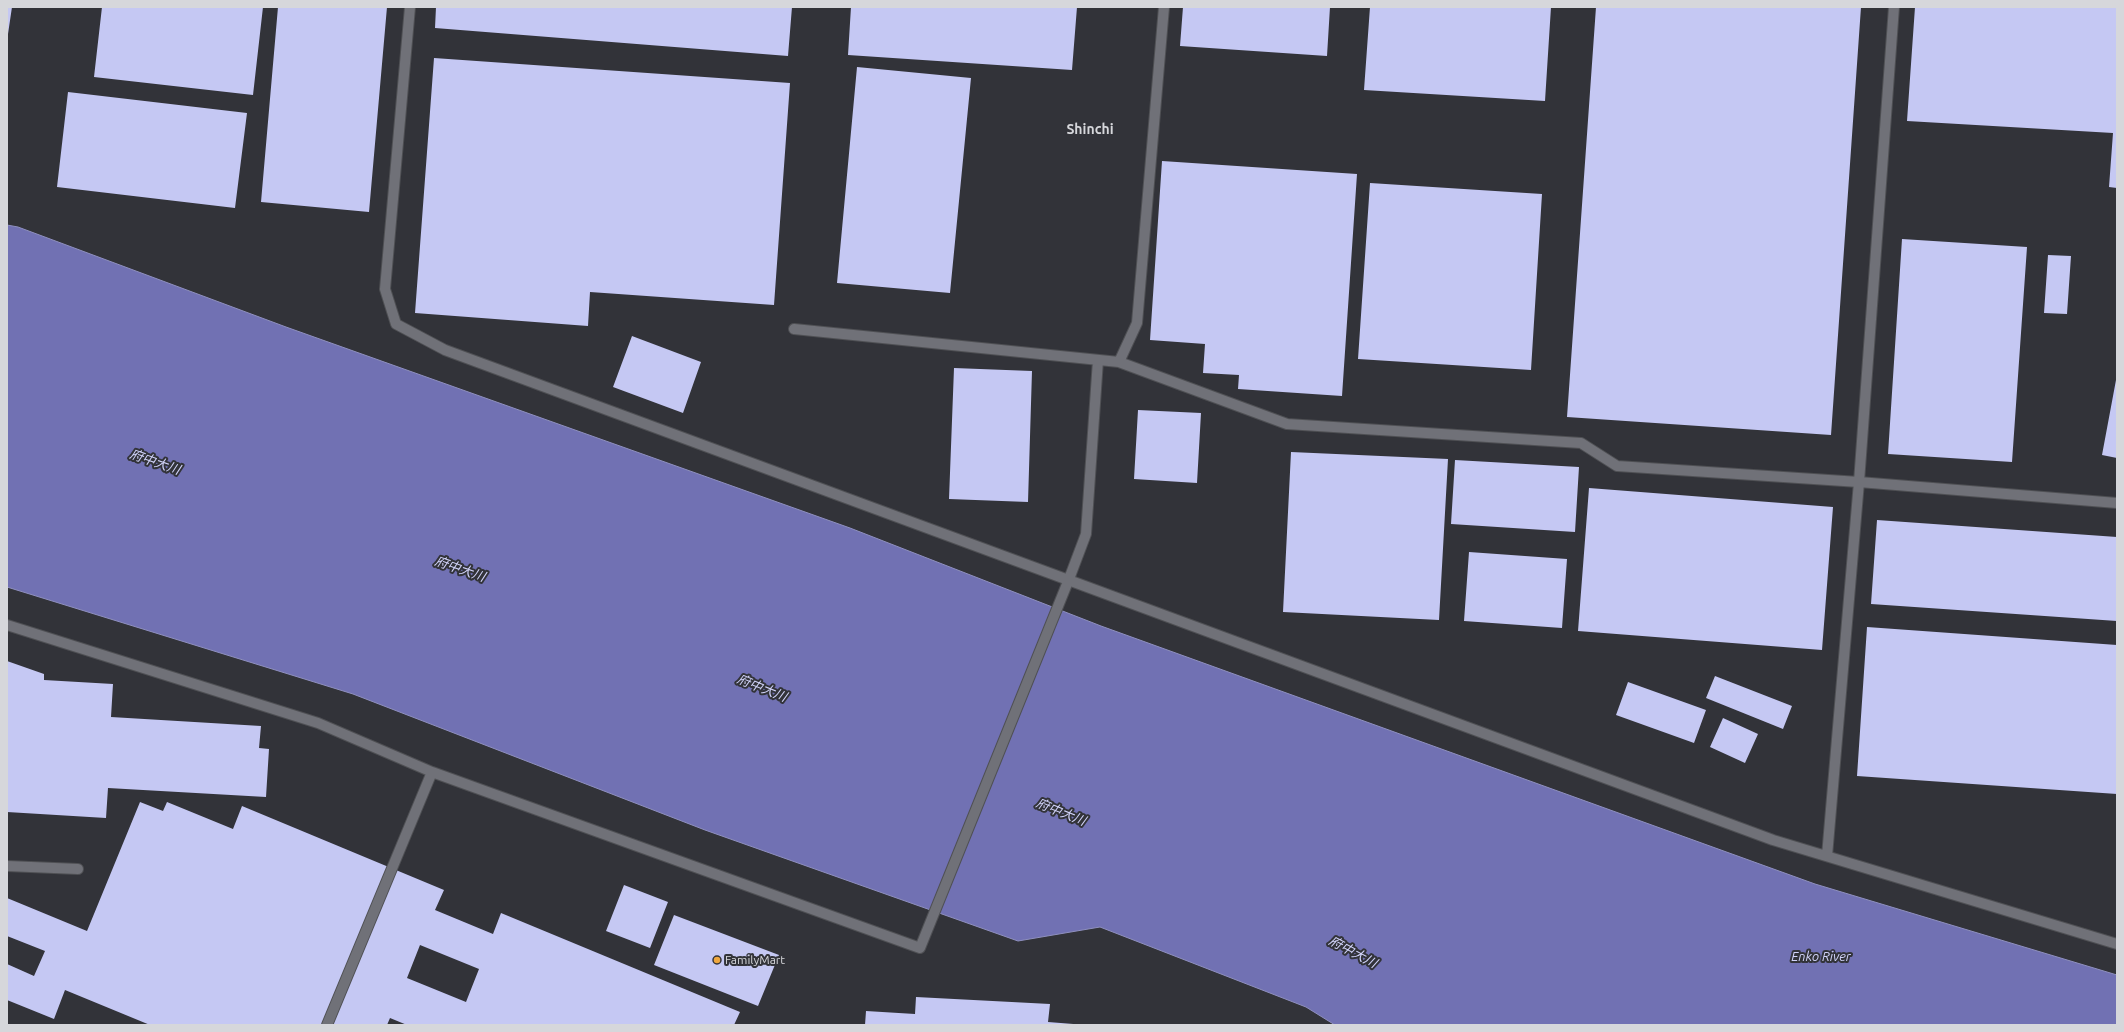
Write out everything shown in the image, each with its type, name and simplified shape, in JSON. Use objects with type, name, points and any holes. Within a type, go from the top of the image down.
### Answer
[{"type":"lane","points":[[410,7],[385,289],[396,324],[445,350],[1773,840],[2117,944]]},
{"type":"lane","points":[[1119,362],[1137,323],[1164,7]]},
{"type":"lane","points":[[1827,856],[1860,482],[1894,7]]},
{"type":"lane","points":[[794,329],[1119,362],[1287,424],[1581,443],[1617,466],[1860,482],[2117,503]]},
{"type":"lane","points":[[7,625],[318,723],[432,772],[920,948],[1070,580],[1086,534],[1098,360]]},
{"type":"lane","points":[[327,1025],[432,772]]},
{"type":"lane","points":[[7,866],[78,869]]},
{"type":"water","points":[[7,225],[18,227],[286,327],[850,528],[1101,626],[1815,884],[2117,975],[2117,1025],[1335,1025],[1306,1007],[1100,927],[1018,941],[705,830],[353,694],[7,587]]},
{"type":"building","points":[[7,7],[12,7],[8,34],[7,34]]},
{"type":"building","points":[[102,7],[263,7],[253,95],[94,77]]},
{"type":"building","points":[[278,7],[387,7],[369,212],[261,202]]},
{"type":"building","points":[[436,7],[792,7],[788,56],[435,28]]},
{"type":"building","points":[[851,7],[1077,7],[1072,70],[848,55]]},
{"type":"building","points":[[1183,7],[1330,7],[1327,56],[1180,46]]},
{"type":"building","points":[[1370,7],[1551,7],[1545,101],[1364,90]]},
{"type":"building","points":[[1596,7],[1861,7],[1831,435],[1567,417]]},
{"type":"building","points":[[1915,7],[2117,7],[2117,188],[2109,187],[2113,133],[1907,121]]},
{"type":"building","points":[[434,58],[790,83],[774,305],[590,292],[588,326],[415,313]]},
{"type":"building","points":[[857,67],[971,78],[950,293],[837,283]]},
{"type":"building","points":[[68,92],[247,113],[235,208],[57,187]]},
{"type":"building","points":[[1162,161],[1357,174],[1342,396],[1238,389],[1239,375],[1203,373],[1205,344],[1150,340]]},
{"type":"building","points":[[1370,183],[1542,194],[1531,370],[1358,359]]},
{"type":"building","points":[[1902,239],[2027,247],[2012,462],[1888,454]]},
{"type":"building","points":[[2048,255],[2071,256],[2067,314],[2044,313]]},
{"type":"building","points":[[632,336],[701,362],[683,413],[613,387]]},
{"type":"building","points":[[954,368],[1032,371],[1028,502],[949,499]]},
{"type":"building","points":[[2117,380],[2117,458],[2102,455]]},
{"type":"building","points":[[1138,410],[1201,413],[1197,483],[1134,479]]},
{"type":"building","points":[[1291,452],[1448,459],[1439,620],[1283,612]]},
{"type":"building","points":[[1455,460],[1579,467],[1575,532],[1451,524]]},
{"type":"building","points":[[1589,488],[1833,507],[1822,650],[1578,631]]},
{"type":"building","points":[[1877,520],[2117,537],[2117,621],[1871,604]]},
{"type":"building","points":[[1469,552],[1567,559],[1562,628],[1464,621]]},
{"type":"building","points":[[1867,627],[2117,645],[2117,794],[1857,776]]},
{"type":"building","points":[[7,661],[44,674],[44,680],[113,684],[111,717],[261,726],[259,748],[269,749],[266,797],[108,788],[106,818],[7,812]]},
{"type":"building","points":[[1715,676],[1792,706],[1783,729],[1706,698]]},
{"type":"building","points":[[1628,682],[1706,710],[1694,743],[1616,715]]},
{"type":"building","points":[[1723,718],[1758,734],[1745,763],[1710,747]]},
{"type":"building","points":[[140,802],[163,811],[167,802],[233,829],[242,806],[444,890],[435,910],[493,934],[501,913],[740,1012],[734,1025],[407,1025],[390,1018],[387,1025],[150,1025],[65,990],[54,1019],[7,1000],[7,964],[34,976],[45,951],[7,936],[7,898],[87,931]],"holes":[[[420,945],[479,969],[466,1002],[407,978]]]},
{"type":"building","points":[[624,885],[668,902],[650,948],[606,931]]},
{"type":"building","name":"FamilyMart","points":[[674,915],[779,955],[758,1006],[654,965]]},
{"type":"building","points":[[916,997],[1050,1004],[1048,1022],[1086,1025],[865,1025],[866,1011],[915,1014]]},
{"type":"place","name":"FamilyMart","points":[[717,960]]},
{"type":"district","name":"Shinchi","points":[[1090,129]]},
{"type":"water label","name":"府中大川","points":[[155,462]]},
{"type":"water label","name":"府中大川","points":[[460,569]]},
{"type":"water label","name":"府中大川","points":[[762,688]]},
{"type":"water label","name":"府中大川","points":[[1061,812]]},
{"type":"water label","name":"府中大川","points":[[1353,952]]},
{"type":"water label","name":"Enko River","points":[[1821,957]]}]
